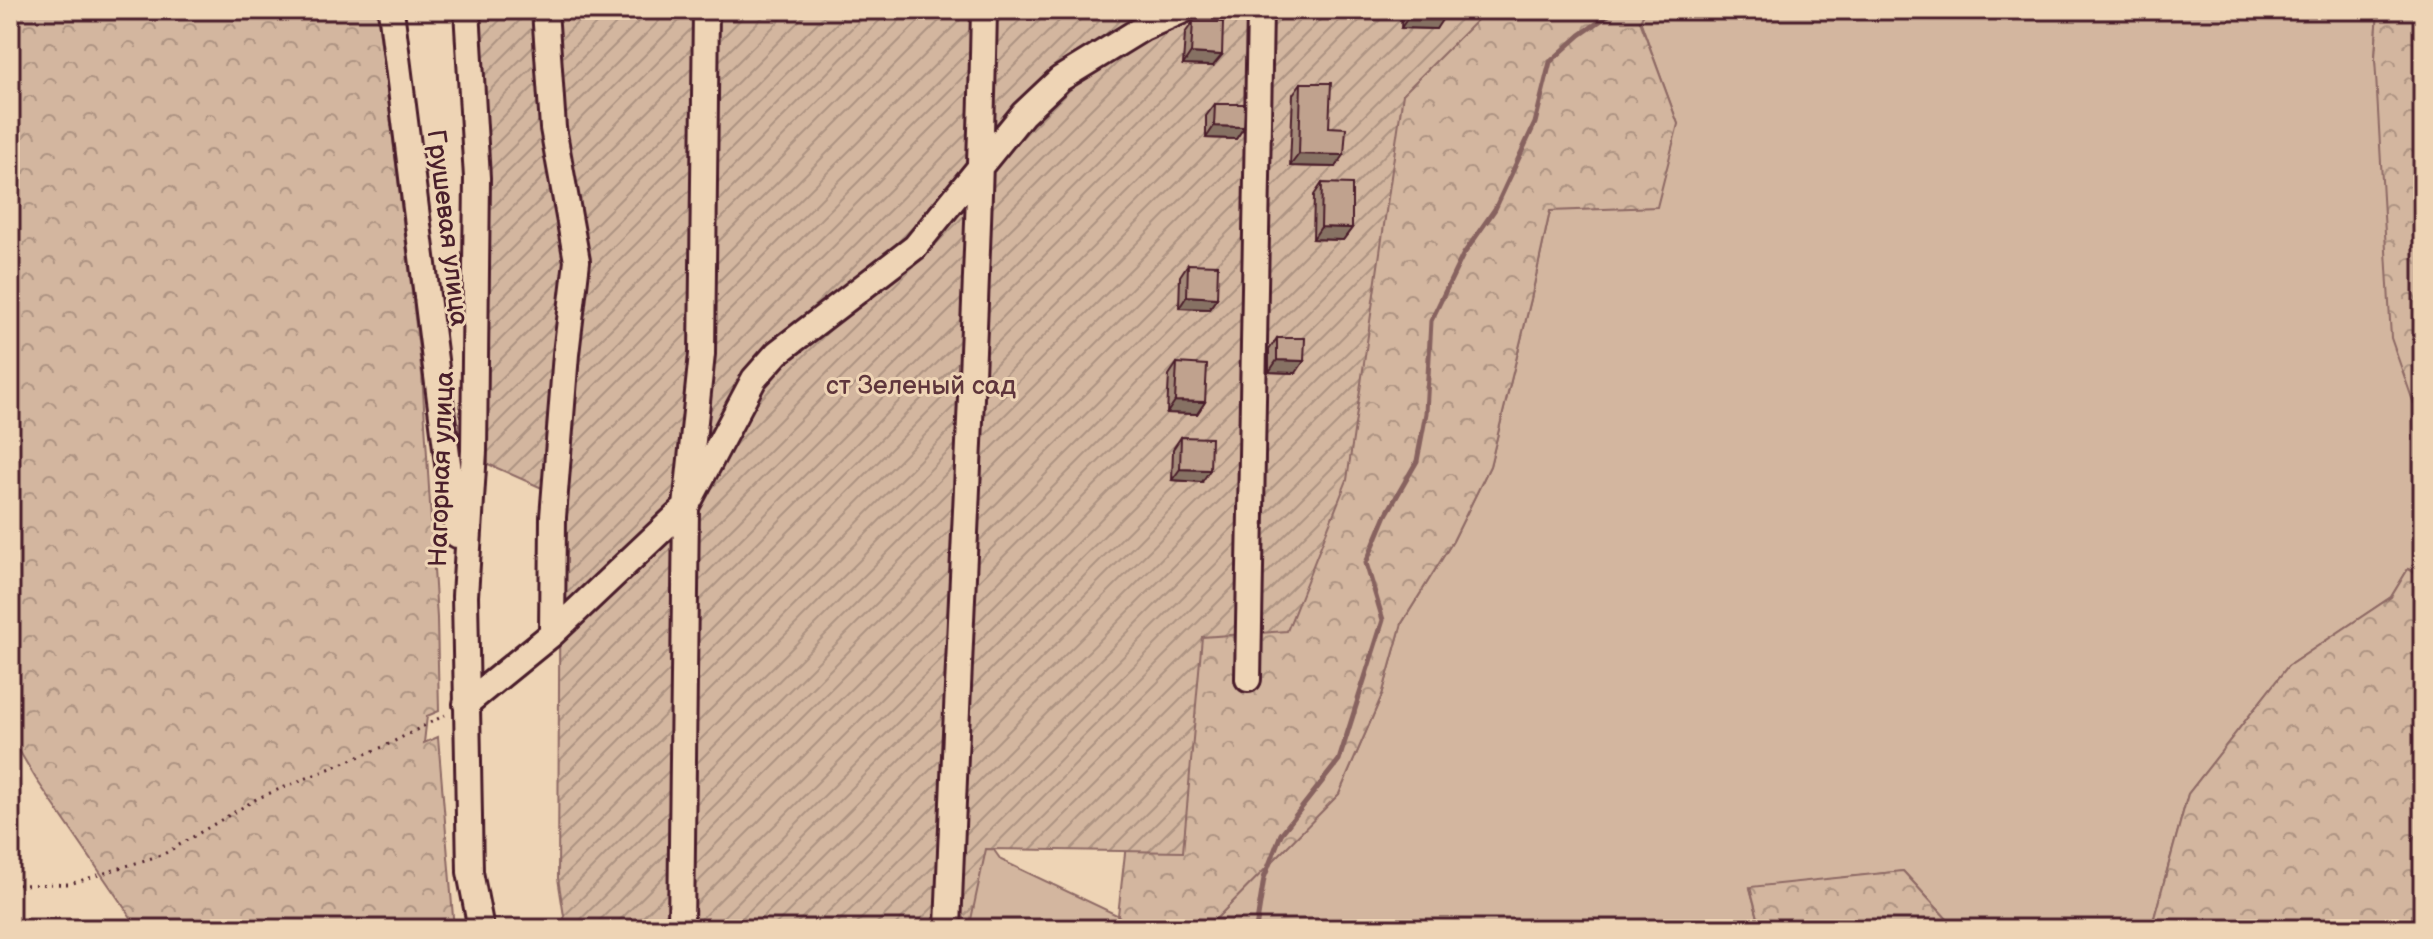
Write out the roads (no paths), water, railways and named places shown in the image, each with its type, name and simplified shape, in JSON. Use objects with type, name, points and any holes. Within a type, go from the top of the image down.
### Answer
[{"type":"street","name":"Грушевая улица","points":[[391,10],[465,596]]},
{"type":"street","name":"Нагорная улица","points":[[467,10],[477,178],[474,451],[465,596],[466,704],[470,872],[481,929]]},
{"type":"street","points":[[545,10],[553,128],[577,261],[553,517],[552,634]]},
{"type":"street","points":[[681,929],[686,507],[702,354],[706,10]]},
{"type":"street","points":[[948,929],[981,167],[984,10]]},
{"type":"street","points":[[466,704],[552,634],[686,507],[754,379],[777,353],[915,247],[1023,114],[1060,79],[1143,28],[1184,10]]},
{"type":"street","points":[[1248,679],[1260,10]]},
{"type":"waterway","points":[[1256,929],[1264,878],[1281,834],[1339,760],[1383,620],[1366,563],[1386,515],[1417,461],[1426,413],[1431,321],[1463,255],[1495,209],[1535,123],[1550,62],[1580,35],[1616,10]]},
{"type":"park label","name":"ст Зеленый сад","points":[[921,386]]}]
